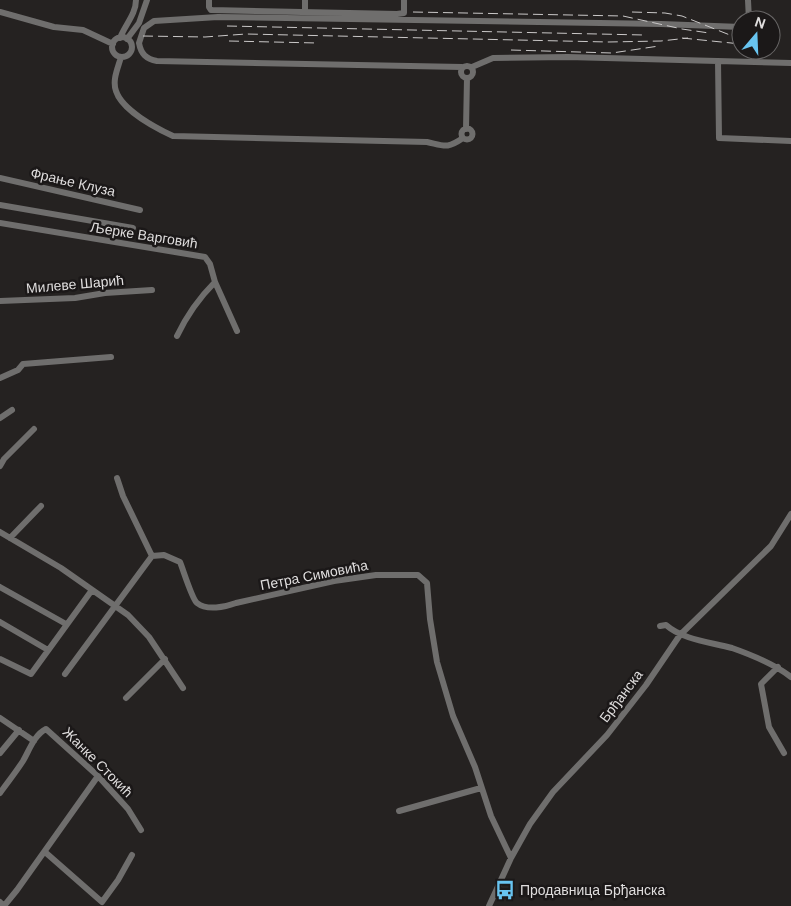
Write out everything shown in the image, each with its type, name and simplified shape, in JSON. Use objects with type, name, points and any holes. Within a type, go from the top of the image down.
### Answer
[{"type":"street","points":[[124,38],[124,28],[132,15],[136,0]]},
{"type":"street","points":[[113,44],[124,38],[139,23],[147,0]]},
{"type":"street","points":[[209,0],[211,10],[397,14],[404,13],[404,0]]},
{"type":"street","points":[[305,0],[305,12]]},
{"type":"street","points":[[0,12],[54,27],[83,30],[113,44]]},
{"type":"street","points":[[731,26],[218,17],[154,21],[144,28],[139,43],[144,55],[151,60],[157,61],[462,67],[468,65],[472,67],[493,58],[791,63]]},
{"type":"street","points":[[113,44],[115,54],[121,57],[127,56],[132,49],[131,43],[124,38]]},
{"type":"street","points":[[121,57],[115,78],[116,91],[123,103],[138,115],[173,136],[427,142],[447,147],[453,146],[463,138],[462,132],[466,129],[467,78]]},
{"type":"street","points":[[718,61],[719,138],[791,141]]},
{"type":"street","points":[[462,67],[462,75],[467,78]]},
{"type":"street","points":[[467,78],[472,75],[472,67]]},
{"type":"street","name":"Фрање Клуза","points":[[0,178],[140,210]]},
{"type":"street","points":[[0,205],[133,228]]},
{"type":"street","name":"Љерке Варговић","points":[[0,223],[205,257],[210,264],[215,282],[237,331]]},
{"type":"street","points":[[176,336],[195,304],[215,282]]},
{"type":"street","name":"Милеве Шарић","points":[[0,301],[75,298],[105,293],[152,290]]},
{"type":"street","points":[[0,378],[18,370],[22,364],[111,357]]},
{"type":"street","points":[[0,418],[12,410]]},
{"type":"street","points":[[0,466],[4,459],[34,429]]},
{"type":"street","points":[[65,674],[152,556],[123,496],[117,478]]},
{"type":"street","points":[[10,538],[41,506]]},
{"type":"street","name":"Брђанска","points":[[489,906],[511,858],[530,824],[553,792],[607,735],[646,685],[680,635],[772,546],[791,514]]},
{"type":"street","points":[[0,532],[61,568],[128,615],[149,637],[183,688]]},
{"type":"street","name":"Петра Симовића","points":[[152,556],[164,555],[180,562],[195,602],[202,606],[222,608],[236,603],[334,581],[376,576],[418,575],[427,584],[437,662],[453,716],[474,767],[491,816],[511,858]]},
{"type":"street","points":[[0,587],[66,624]]},
{"type":"street","points":[[0,659],[31,674],[92,590]]},
{"type":"street","points":[[0,622],[48,650]]},
{"type":"street","points":[[660,626],[666,625],[680,635],[734,649],[778,667],[791,677]]},
{"type":"street","points":[[126,698],[165,659]]},
{"type":"street","points":[[778,667],[761,684],[769,727],[784,753]]},
{"type":"street","points":[[0,718],[34,741],[0,793]]},
{"type":"street","points":[[0,753],[19,730]]},
{"type":"street","name":"Жанке Стокић","points":[[34,741],[43,730],[46,730],[98,776],[128,809],[141,830]]},
{"type":"street","points":[[0,902],[4,906],[9,900],[98,776]]},
{"type":"street","points":[[399,811],[481,788]]},
{"type":"street","points":[[45,852],[102,902],[118,880],[132,855]]},
{"type":"railway","points":[[413,12],[623,16],[709,33]]},
{"type":"railway","points":[[632,12],[665,13],[682,16],[731,35]]},
{"type":"railway","points":[[227,26],[644,35]]},
{"type":"railway","points":[[143,36],[205,37],[246,34],[608,42],[661,41],[688,38]]},
{"type":"railway","points":[[682,38],[731,43]]},
{"type":"railway","points":[[229,41],[317,43]]},
{"type":"railway","points":[[511,50],[612,53],[659,46]]},
{"type":"place","name":"Продавница Брђанска","points":[[505,890]]}]
